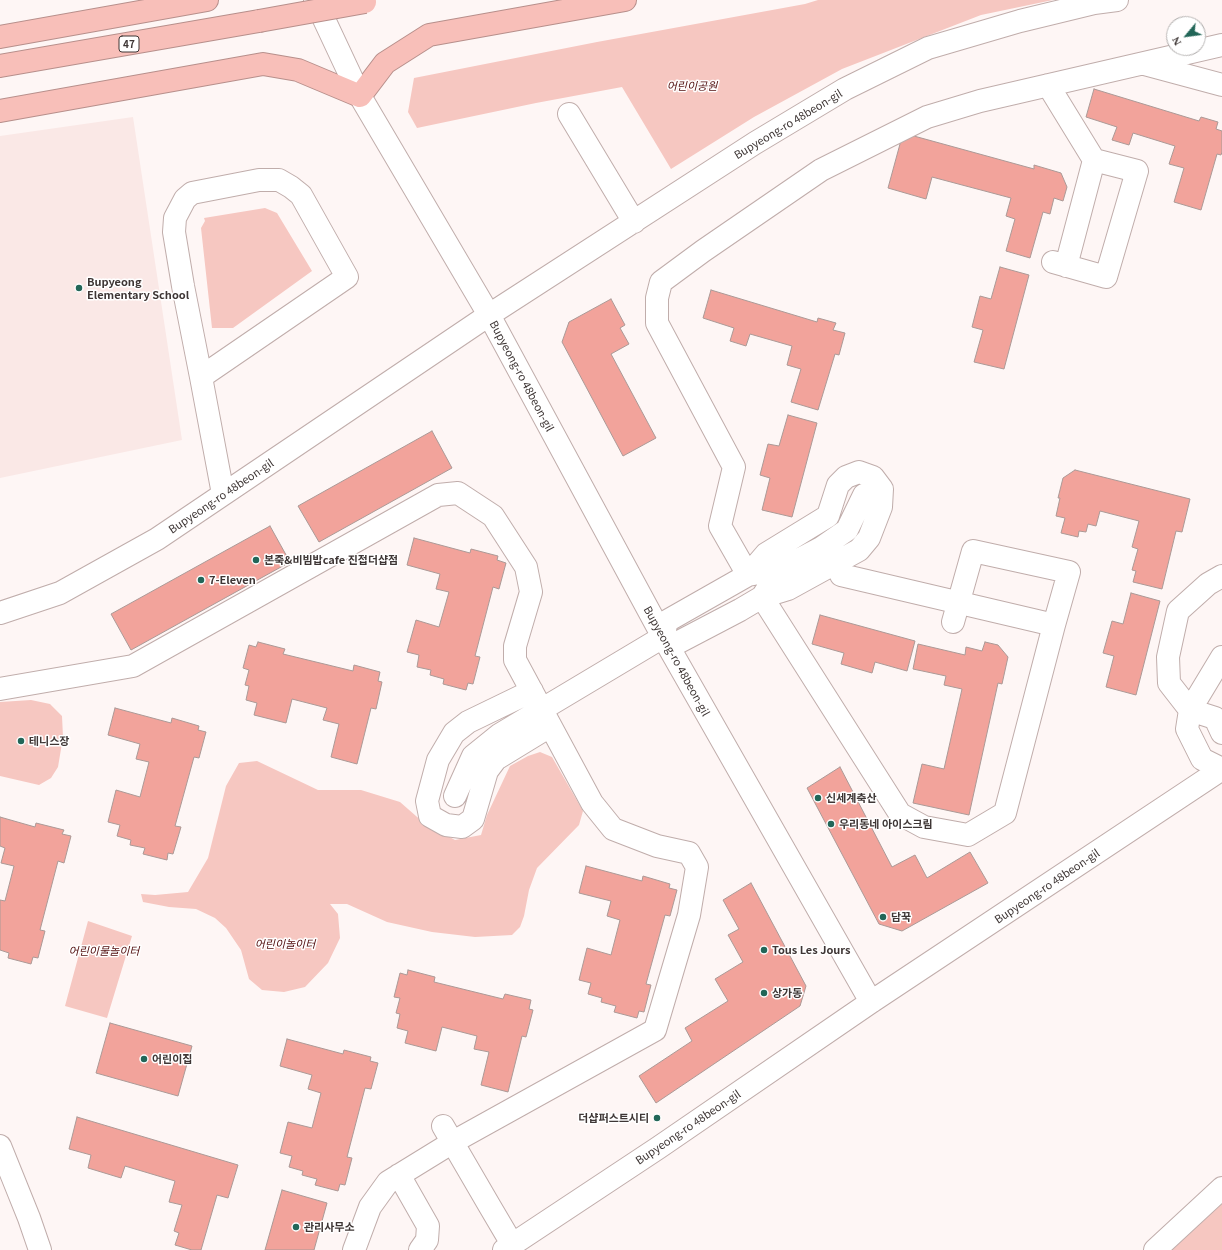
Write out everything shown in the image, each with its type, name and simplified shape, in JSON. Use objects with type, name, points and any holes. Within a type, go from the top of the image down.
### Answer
[{"type":"highway","points":[[0,37],[207,0]]},
{"type":"highway","points":[[0,111],[263,64],[298,70],[360,96],[385,63],[429,35],[625,0]]},
{"type":"highway","name":"47","points":[[0,66],[371,1]]},
{"type":"street","name":"Bupyeong-ro 48beon-gil","points":[[315,0],[360,96],[489,315],[663,637],[871,1002]]},
{"type":"street","name":"Bupyeong-ro 48beon-gil","points":[[0,613],[60,592],[158,539],[489,315],[755,143],[844,89],[928,48],[1020,21],[1094,3],[1117,0]]},
{"type":"street","points":[[748,575],[720,526],[734,467],[657,323],[657,298],[661,282],[703,251],[821,170],[927,117],[980,101],[1222,45]]},
{"type":"street","points":[[1141,64],[1222,84]]},
{"type":"street","points":[[1048,85],[1094,160],[1137,171],[1106,277],[1059,264],[1094,160]]},
{"type":"street","points":[[569,114],[634,222]]},
{"type":"street","points":[[201,377],[347,277],[301,196],[291,187],[279,180],[259,180],[192,193],[185,199],[174,218],[174,232],[183,286],[223,494]]},
{"type":"street","points":[[532,691],[468,722],[454,732],[438,760],[427,801],[430,816],[446,825],[462,827],[473,819],[487,771],[496,759],[546,718],[663,637],[667,621],[748,575],[766,554],[828,516],[838,485],[846,477],[859,472],[873,477],[882,489],[881,507],[869,538],[859,550],[788,589],[762,597],[677,643],[663,637]]},
{"type":"street","points":[[0,690],[133,666],[438,495],[458,493],[493,516],[526,567],[531,592],[515,646],[515,660],[592,803],[613,829],[657,846],[689,853],[697,867],[689,916],[655,1030],[448,1134],[399,1175],[388,1182],[370,1206],[354,1250]]},
{"type":"street","points":[[748,575],[781,570],[821,548],[847,530],[864,495]]},
{"type":"street","points":[[762,597],[900,814],[924,827],[968,835],[1005,813],[1069,572],[973,551],[956,612]]},
{"type":"street","points":[[762,597],[781,570]]},
{"type":"street","points":[[841,575],[956,612],[1054,624]]},
{"type":"street","points":[[1222,576],[1208,584],[1178,611],[1168,657],[1169,683],[1190,710],[1215,718],[1222,733]]},
{"type":"street","points":[[1222,657],[1190,710],[1187,730],[1202,759],[1222,769]]},
{"type":"street","points":[[455,796],[473,756],[499,734],[546,718]]},
{"type":"street","name":"Bupyeong-ro 48beon-gil","points":[[508,1247],[658,1148],[871,1002],[1222,769]]},
{"type":"street","points":[[448,1134],[508,1247]]},
{"type":"street","points":[[0,1146],[29,1218],[40,1250]]},
{"type":"street","points":[[399,1175],[428,1226],[427,1240],[420,1250]]},
{"type":"street","points":[[1155,1250],[1222,1188]]},
{"type":"shaded area","name":"Bupyeong Elementary School","points":[[133,117],[182,440],[0,478],[0,136]]},
{"type":"green space","name":"어린이공원","points":[[818,0],[1053,0],[981,15],[842,69],[754,117],[671,169],[622,87],[417,128],[408,112],[414,78],[597,42],[805,4]]},
{"type":"green space","points":[[265,208],[277,213],[312,271],[233,328],[212,328],[201,228],[205,221],[204,218]]},
{"type":"green space","points":[[31,700],[50,704],[62,716],[63,737],[58,767],[51,778],[39,785],[0,776],[0,702]]},
{"type":"green space","name":"어린이놀이터","points":[[540,752],[552,757],[583,811],[579,825],[537,868],[529,890],[524,916],[520,927],[512,935],[475,937],[432,932],[387,922],[347,904],[330,904],[338,914],[340,938],[328,963],[305,987],[284,992],[262,990],[249,979],[241,950],[226,928],[215,918],[196,909],[169,907],[143,902],[141,894],[155,895],[188,892],[208,858],[226,786],[239,763],[257,761],[318,790],[361,790],[400,802],[424,823],[455,840],[481,835],[487,815],[510,766],[528,756]]},
{"type":"green space","name":"어린이물놀이터","points":[[88,921],[132,936],[107,1018],[65,1006]]},
{"type":"green space","points":[[1222,1201],[1222,1250],[1166,1250]]},
{"type":"building","points":[[1094,89],[1199,121],[1201,117],[1218,122],[1216,129],[1222,131],[1222,152],[1221,155],[1217,154],[1201,210],[1174,202],[1184,168],[1169,164],[1175,146],[1133,133],[1129,145],[1112,140],[1117,127],[1086,117]]},
{"type":"building","points":[[903,133],[1034,169],[1034,165],[1061,173],[1067,187],[1063,201],[1054,198],[1050,214],[1043,212],[1030,258],[1006,251],[1015,219],[1006,216],[1011,198],[932,177],[926,199],[888,188]]},
{"type":"building","points":[[1000,267],[1029,275],[1004,369],[974,362],[983,330],[972,327],[980,296],[991,299]]},
{"type":"building","points":[[711,290],[817,322],[818,318],[836,323],[833,330],[845,333],[839,355],[835,354],[818,410],[791,402],[801,369],[787,365],[792,346],[750,334],[746,346],[730,341],[734,328],[703,318]]},
{"type":"building","points":[[611,299],[625,325],[620,328],[629,344],[611,354],[656,438],[623,456],[562,342],[569,322]]},
{"type":"building","points":[[788,415],[817,423],[792,517],[762,510],[770,478],[760,475],[768,444],[779,446]]},
{"type":"building","points":[[432,431],[452,468],[319,542],[298,506]]},
{"type":"building","points":[[1075,470],[1190,499],[1182,532],[1176,531],[1162,589],[1133,582],[1136,571],[1132,570],[1138,549],[1132,547],[1139,521],[1100,511],[1096,526],[1088,524],[1086,532],[1079,531],[1078,537],[1061,533],[1065,518],[1056,516],[1060,498],[1058,498],[1063,478]]},
{"type":"building","points":[[270,526],[290,562],[131,650],[111,614]]},
{"type":"building","points":[[414,538],[470,553],[471,549],[498,556],[497,560],[506,563],[499,589],[493,587],[475,656],[480,657],[473,684],[468,683],[466,690],[443,684],[444,679],[430,675],[431,670],[417,667],[419,655],[407,652],[416,620],[439,627],[449,592],[436,589],[440,574],[407,565]]},
{"type":"building","points":[[1131,593],[1160,601],[1136,695],[1106,687],[1114,656],[1103,653],[1112,621],[1123,624]]},
{"type":"building","points":[[820,615],[915,641],[907,671],[875,662],[872,673],[841,664],[844,653],[812,644]]},
{"type":"building","points":[[258,642],[285,649],[283,654],[353,671],[354,665],[380,672],[378,681],[382,682],[376,709],[371,708],[357,764],[331,757],[339,724],[323,720],[327,708],[292,699],[286,723],[254,715],[257,703],[246,700],[249,686],[245,685],[249,670],[243,668],[249,645],[256,647]]},
{"type":"building","points":[[985,642],[998,645],[1008,657],[1002,684],[998,683],[969,815],[913,803],[922,764],[944,769],[962,689],[944,685],[946,676],[913,669],[918,644],[965,655],[966,647],[982,651]]},
{"type":"building","points":[[115,708],[171,723],[172,718],[199,726],[198,730],[206,732],[199,758],[194,757],[175,826],[181,827],[173,854],[168,853],[167,860],[143,854],[145,848],[130,845],[131,840],[117,836],[120,825],[108,822],[116,790],[140,797],[149,762],[136,759],[140,744],[108,735]]},
{"type":"building","points":[[840,767],[892,867],[915,855],[927,878],[970,852],[988,883],[902,931],[879,924],[807,788]]},
{"type":"building","points":[[0,817],[35,827],[36,823],[64,830],[62,834],[71,836],[64,863],[58,861],[40,930],[45,931],[38,958],[33,957],[31,964],[8,958],[9,953],[0,950],[0,900],[5,901],[14,866],[1,863],[5,848],[0,846]]},
{"type":"building","points":[[586,866],[642,881],[643,876],[670,884],[669,888],[677,890],[670,916],[665,915],[646,984],[651,985],[644,1012],[639,1011],[637,1018],[614,1012],[616,1006],[601,1002],[602,998],[588,994],[591,983],[579,980],[587,948],[611,955],[620,920],[607,916],[611,901],[579,893]]},
{"type":"building","name":"상가동","points":[[751,883],[806,986],[800,1006],[656,1103],[639,1076],[692,1041],[685,1028],[728,1001],[715,979],[743,962],[728,935],[739,929],[723,900]]},
{"type":"building","points":[[408,970],[435,977],[434,982],[503,999],[505,994],[531,1000],[529,1009],[533,1010],[526,1037],[522,1036],[508,1092],[481,1085],[489,1052],[474,1049],[477,1036],[442,1027],[436,1051],[405,1043],[408,1031],[397,1028],[400,1014],[396,1013],[400,998],[394,997],[400,973],[407,975]]},
{"type":"building","name":"어린이집","points":[[110,1023],[192,1046],[178,1096],[96,1073]]},
{"type":"building","points":[[287,1039],[343,1054],[344,1050],[371,1057],[370,1061],[378,1063],[371,1089],[365,1088],[347,1157],[352,1158],[345,1185],[340,1184],[338,1191],[315,1185],[317,1179],[302,1175],[303,1171],[289,1167],[292,1156],[280,1153],[288,1122],[312,1128],[321,1093],[308,1089],[312,1075],[280,1066]]},
{"type":"building","points":[[77,1117],[238,1165],[228,1198],[217,1195],[201,1250],[192,1250],[175,1245],[179,1233],[174,1231],[182,1205],[169,1202],[175,1181],[125,1166],[121,1178],[88,1168],[91,1155],[69,1149]]},
{"type":"building","name":"관리사무소","points":[[282,1190],[327,1203],[314,1250],[265,1250]]},
{"type":"place","name":"Bupyeong Elementary School","points":[[79,288]]},
{"type":"place","name":"본죽&비빔밥cafe 진접더샵점","points":[[256,560]]},
{"type":"place","name":"7-Eleven","points":[[201,580]]},
{"type":"place","name":"테니스장","points":[[21,741]]},
{"type":"place","name":"신세계축산","points":[[818,798]]},
{"type":"place","name":"우리동네 아이스크림","points":[[831,824]]},
{"type":"place","name":"담꾹","points":[[883,917]]},
{"type":"place","name":"Tous Les Jours","points":[[764,950]]},
{"type":"place","name":"상가동","points":[[764,993]]},
{"type":"place","name":"어린이집","points":[[144,1059]]},
{"type":"place","name":"더샵퍼스트시티","points":[[657,1118]]},
{"type":"place","name":"관리사무소","points":[[296,1227]]}]
